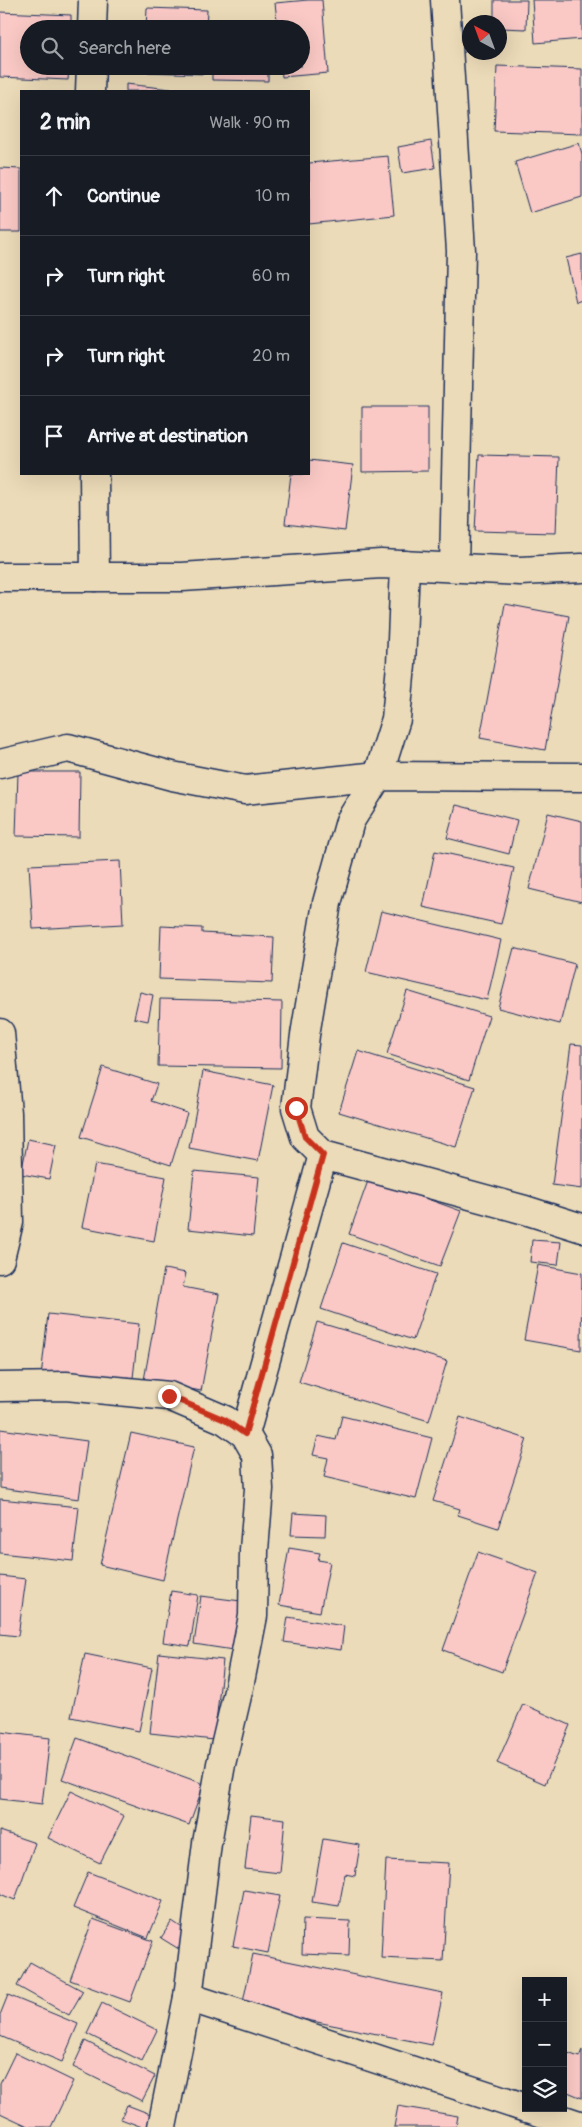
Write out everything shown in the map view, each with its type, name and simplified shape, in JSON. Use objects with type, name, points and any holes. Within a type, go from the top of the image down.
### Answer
[{"type":"street","points":[[92,20],[93,0]]},
{"type":"street","points":[[445,0],[461,251],[454,567]]},
{"type":"street","points":[[90,90],[91,75]]},
{"type":"street","points":[[94,475],[95,577]]},
{"type":"street","points":[[0,577],[182,578],[382,564],[520,571],[582,568]]},
{"type":"street","points":[[405,564],[401,665],[396,719],[378,776],[350,821],[330,894],[305,1035],[296,1108],[305,1137],[323,1155],[525,1210],[582,1228]]},
{"type":"street","points":[[0,764],[68,748],[172,776],[244,790],[378,776],[582,777]]},
{"type":"street","points":[[0,1033],[7,1113],[10,1222],[0,1259]]},
{"type":"street","points":[[245,1434],[323,1155]]},
{"type":"street","points":[[0,1387],[66,1386],[169,1396],[225,1420],[245,1434],[257,1455],[259,1489],[254,1550],[253,1616],[240,1687],[221,1764],[208,1835],[188,1997],[162,2127]]},
{"type":"street","points":[[188,1997],[522,2106]]},
{"type":"street","points":[[539,2112],[582,2126]]},
{"type":"building","points":[[322,0],[328,73],[310,75],[310,20],[277,20],[275,3]]},
{"type":"building","points":[[494,0],[527,0],[526,29],[507,28],[507,15],[494,15]]},
{"type":"building","points":[[532,0],[582,0],[582,39],[535,43]]},
{"type":"building","points":[[147,8],[207,10],[206,20],[146,20]]},
{"type":"building","points":[[0,12],[71,15],[71,20],[20,20],[20,75],[68,75],[68,80],[0,77]]},
{"type":"building","points":[[497,66],[582,69],[582,134],[494,131]]},
{"type":"building","points":[[212,75],[268,75],[268,81],[212,80]]},
{"type":"building","points":[[282,75],[305,75],[282,77]]},
{"type":"building","points":[[126,84],[180,90],[126,90]]},
{"type":"building","points":[[431,141],[435,168],[402,173],[398,147]]},
{"type":"building","points":[[579,143],[582,154],[582,197],[530,213],[515,162]]},
{"type":"building","points":[[388,156],[394,215],[310,224],[310,163]]},
{"type":"building","points":[[0,168],[20,169],[20,232],[0,232]]},
{"type":"building","points":[[582,254],[582,300],[576,302],[566,258]]},
{"type":"building","points":[[362,407],[428,407],[428,471],[362,472]]},
{"type":"building","points":[[479,455],[559,457],[556,533],[475,531]]},
{"type":"building","points":[[310,460],[353,465],[345,531],[285,524],[291,475],[310,475]]},
{"type":"building","points":[[505,604],[569,616],[545,750],[480,738]]},
{"type":"building","points":[[18,772],[80,772],[79,837],[16,836]]},
{"type":"building","points":[[456,805],[517,820],[509,854],[447,838]]},
{"type":"building","points":[[548,813],[582,821],[582,902],[529,889]]},
{"type":"building","points":[[435,851],[514,868],[501,924],[423,907]]},
{"type":"building","points":[[120,861],[123,924],[33,929],[29,865]]},
{"type":"building","points":[[381,911],[501,940],[487,1000],[366,972]]},
{"type":"building","points":[[161,926],[202,928],[202,933],[274,937],[272,983],[159,979]]},
{"type":"building","points":[[514,948],[575,964],[560,1024],[498,1008]]},
{"type":"building","points":[[407,991],[489,1016],[469,1080],[387,1054]]},
{"type":"building","points":[[140,992],[153,995],[148,1021],[134,1018]]},
{"type":"building","points":[[160,999],[282,1002],[281,1068],[158,1066]]},
{"type":"building","points":[[571,1044],[582,1045],[582,1189],[552,1185]]},
{"type":"building","points":[[358,1051],[475,1087],[456,1147],[339,1112]]},
{"type":"building","points":[[103,1067],[157,1084],[151,1101],[187,1113],[171,1165],[81,1137]]},
{"type":"building","points":[[203,1071],[273,1085],[258,1161],[189,1148]]},
{"type":"building","points":[[28,1139],[56,1145],[49,1179],[21,1174]]},
{"type":"building","points":[[95,1164],[166,1177],[154,1241],[82,1227]]},
{"type":"building","points":[[194,1171],[259,1177],[253,1236],[188,1229]]},
{"type":"building","points":[[369,1178],[461,1211],[440,1266],[349,1234]]},
{"type":"building","points":[[532,1240],[561,1242],[558,1265],[530,1262]]},
{"type":"building","points":[[343,1243],[436,1274],[413,1340],[321,1309]]},
{"type":"building","points":[[538,1265],[582,1273],[581,1350],[524,1340]]},
{"type":"building","points":[[164,1269],[186,1273],[183,1287],[219,1294],[201,1391],[144,1380]]},
{"type":"building","points":[[48,1314],[139,1324],[132,1387],[41,1377]]},
{"type":"building","points":[[317,1322],[447,1361],[429,1421],[299,1382]]},
{"type":"building","points":[[342,1416],[432,1438],[416,1499],[324,1477],[328,1458],[313,1455],[318,1436],[336,1440]]},
{"type":"building","points":[[460,1417],[527,1439],[498,1528],[458,1515],[460,1509],[433,1501]]},
{"type":"building","points":[[0,1429],[87,1441],[79,1499],[0,1488]]},
{"type":"building","points":[[131,1433],[194,1447],[163,1580],[100,1565]]},
{"type":"building","points":[[0,1499],[79,1507],[73,1561],[0,1553]]},
{"type":"building","points":[[293,1513],[326,1515],[325,1536],[291,1535]]},
{"type":"building","points":[[289,1548],[320,1553],[318,1560],[330,1562],[320,1612],[279,1605]]},
{"type":"building","points":[[478,1552],[538,1573],[502,1672],[443,1650]]},
{"type":"building","points":[[0,1576],[26,1579],[18,1636],[0,1634]]},
{"type":"building","points":[[171,1591],[198,1595],[190,1646],[163,1642]]},
{"type":"building","points":[[201,1596],[241,1601],[233,1650],[194,1644]]},
{"type":"building","points":[[288,1617],[344,1626],[341,1650],[284,1642]]},
{"type":"building","points":[[159,1653],[223,1660],[214,1740],[150,1733]]},
{"type":"building","points":[[85,1654],[152,1668],[139,1731],[71,1717]]},
{"type":"building","points":[[523,1704],[570,1725],[545,1784],[497,1763]]},
{"type":"building","points":[[0,1732],[50,1738],[42,1804],[0,1799]]},
{"type":"building","points":[[77,1738],[204,1784],[189,1825],[62,1779]]},
{"type":"building","points":[[71,1791],[124,1816],[100,1863],[48,1838]]},
{"type":"building","points":[[251,1815],[285,1819],[280,1873],[245,1869]]},
{"type":"building","points":[[0,1831],[35,1843],[15,1900],[0,1894]]},
{"type":"building","points":[[323,1839],[360,1845],[355,1876],[345,1874],[339,1906],[312,1902]]},
{"type":"building","points":[[386,1860],[449,1863],[443,1961],[381,1958]]},
{"type":"building","points":[[88,1872],[163,1901],[148,1938],[73,1908]]},
{"type":"building","points":[[244,1890],[280,1896],[268,1953],[233,1946]]},
{"type":"building","points":[[93,1919],[153,1941],[130,2002],[70,1980]]},
{"type":"building","points":[[303,1919],[350,1921],[349,1956],[302,1954]]},
{"type":"building","points":[[172,1921],[193,1935],[182,1951],[161,1938]]},
{"type":"building","points":[[253,1954],[443,1993],[432,2045],[242,2007]]},
{"type":"building","points":[[30,1962],[83,1991],[69,2015],[17,1986]]},
{"type":"building","points":[[8,1995],[78,2024],[62,2062],[0,2036],[0,2015]]},
{"type":"building","points":[[102,2003],[157,2030],[142,2061],[87,2034]]},
{"type":"building","points":[[85,2041],[155,2076],[142,2101],[73,2067]]},
{"type":"building","points":[[582,2050],[582,2098],[567,2092],[567,2053],[579,2057]]},
{"type":"building","points":[[15,2053],[73,2081],[51,2127],[30,2127],[0,2113],[0,2084]]},
{"type":"building","points":[[127,2105],[153,2115],[148,2127],[142,2127],[121,2119]]},
{"type":"building","points":[[398,2106],[458,2116],[456,2127],[394,2127]]},
{"type":"route","points":[[169,1396],[225,1420],[245,1434],[323,1155],[305,1137],[296,1108]]}]
